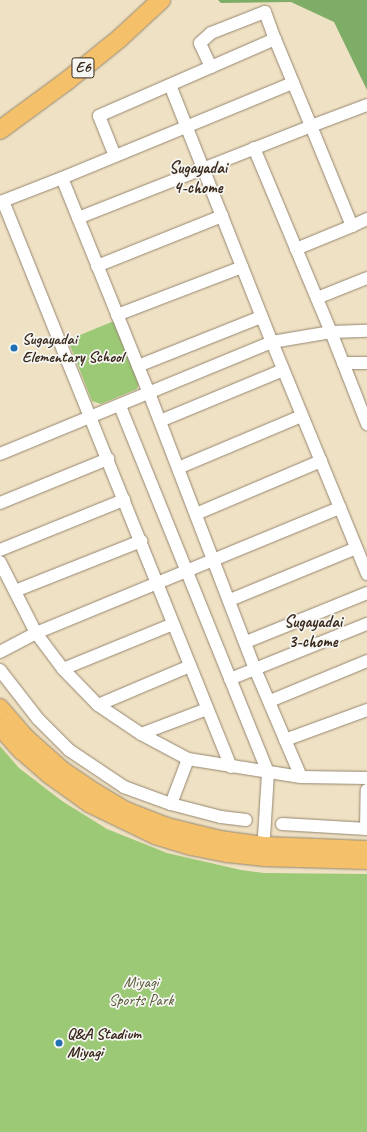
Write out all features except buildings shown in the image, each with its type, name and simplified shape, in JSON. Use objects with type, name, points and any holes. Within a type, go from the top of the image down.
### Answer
[{"type":"highway","name":"E6","points":[[0,130],[74,76],[120,38],[161,0]]},
{"type":"main road","points":[[0,707],[26,736],[63,770],[126,810],[167,826],[220,839],[263,852],[367,861]]},
{"type":"main road","points":[[0,728],[21,751],[50,776],[89,804],[123,822],[155,836],[191,847],[227,854],[367,849]]},
{"type":"street","points":[[211,68],[200,43],[211,33],[265,12],[352,226]]},
{"type":"street","points":[[115,156],[99,116],[275,39]]},
{"type":"street","points":[[231,767],[3,201],[293,83]]},
{"type":"street","points":[[170,85],[283,370],[367,574]]},
{"type":"street","points":[[78,218],[367,105]]},
{"type":"street","points":[[254,148],[364,411],[367,424]]},
{"type":"street","points":[[62,178],[160,421],[230,600],[255,669],[300,777]]},
{"type":"street","points":[[97,266],[222,216]]},
{"type":"street","points":[[296,249],[367,219]]},
{"type":"street","points":[[117,315],[242,267]]},
{"type":"street","points":[[317,298],[367,278]]},
{"type":"street","points":[[138,366],[262,317]]},
{"type":"street","points":[[0,454],[120,406],[272,342],[331,332],[367,331]]},
{"type":"street","points":[[343,363],[367,363]]},
{"type":"street","points":[[160,421],[283,370]]},
{"type":"street","points":[[120,406],[268,773],[263,852]]},
{"type":"street","points":[[178,468],[302,416]]},
{"type":"street","points":[[0,503],[108,459]]},
{"type":"street","points":[[196,514],[320,461]]},
{"type":"street","points":[[0,550],[124,500]]},
{"type":"street","points":[[0,652],[36,633],[186,570],[340,508]]},
{"type":"street","points":[[15,590],[141,541]]},
{"type":"street","points":[[230,600],[356,548]]},
{"type":"street","points":[[0,562],[36,633],[63,669],[98,705],[141,734],[188,759],[300,777],[367,778]]},
{"type":"street","points":[[246,642],[367,593]]},
{"type":"street","points":[[63,669],[174,624]]},
{"type":"street","points":[[230,679],[367,624]]},
{"type":"street","points":[[270,702],[367,661]]},
{"type":"street","points":[[98,705],[190,666]]},
{"type":"street","points":[[0,670],[38,720],[69,750],[124,787],[171,804],[221,817],[246,820]]},
{"type":"street","points":[[141,734],[208,709]]},
{"type":"street","points":[[285,740],[367,710]]},
{"type":"street","points":[[171,804],[188,759]]},
{"type":"street","points":[[282,824],[366,829],[367,790]]},
{"type":"green space","points":[[218,0],[367,0],[367,90],[334,22],[291,2],[221,3]]},
{"type":"green space","points":[[114,321],[140,381],[137,389],[101,404],[92,401],[68,340]]},
{"type":"green space","name":"Miyagi Sports Park","points":[[0,746],[19,768],[62,801],[107,829],[167,853],[241,870],[264,873],[367,874],[367,1132],[0,1132]]},
{"type":"place","name":"Sugayadai Elementary School","points":[[14,348]]},
{"type":"place","name":"Q&A Stadium Miyagi","points":[[59,1043]]},
{"type":"district","name":"Sugayadai 4-chome","points":[[198,178]]},
{"type":"district","name":"Sugayadai 3-chome","points":[[313,632]]}]
